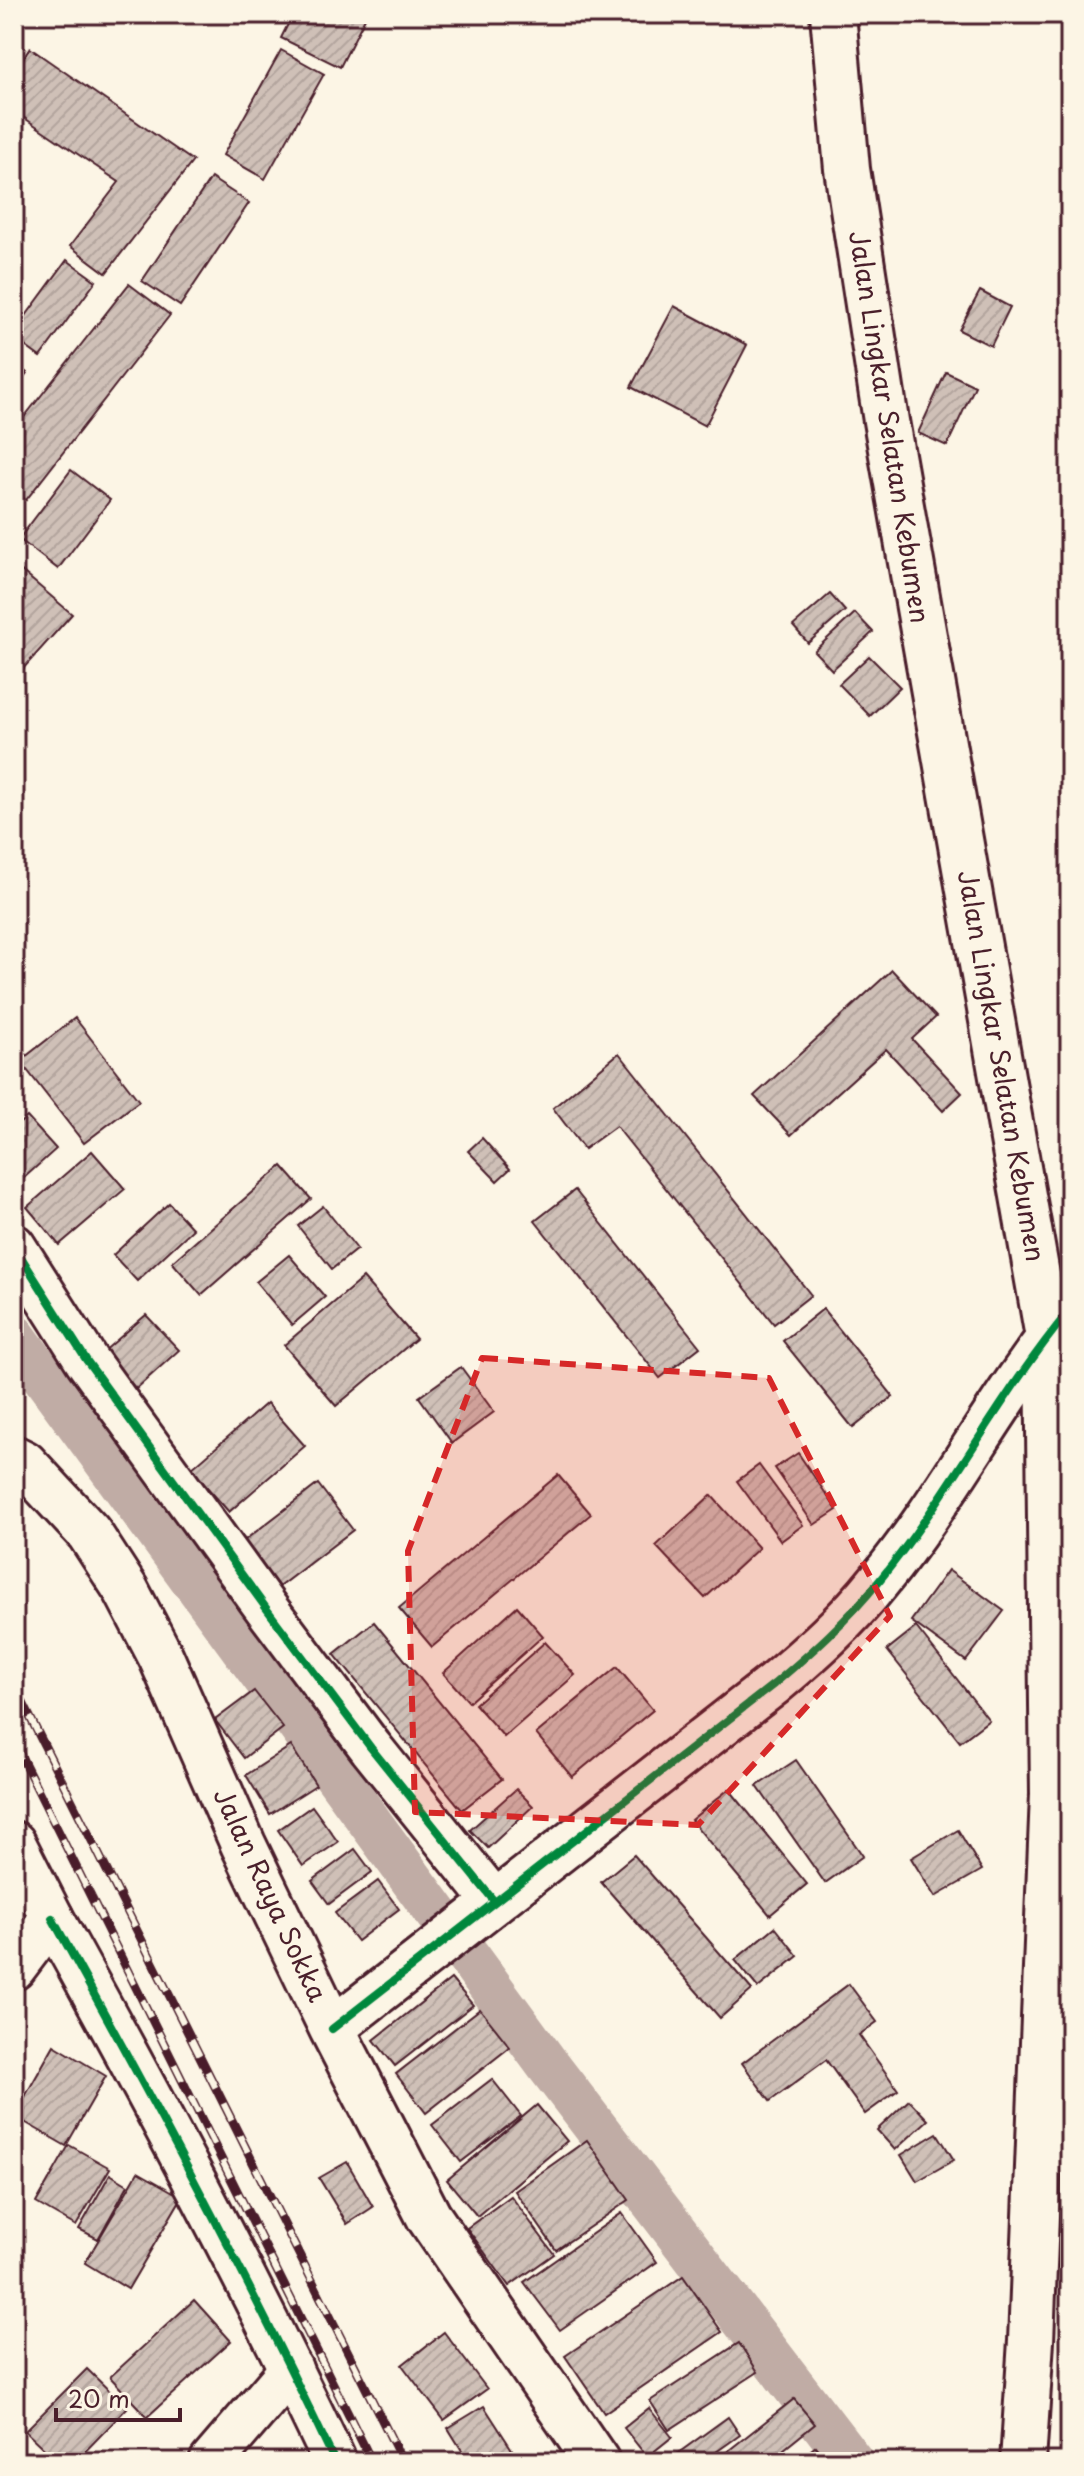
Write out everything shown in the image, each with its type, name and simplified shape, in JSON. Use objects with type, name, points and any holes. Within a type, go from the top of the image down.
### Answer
[{"type":"main road","name":"Jalan Lingkar Selatan Kebumen","points":[[833,14],[847,169],[886,421],[1059,1324],[1053,1794],[1031,2341],[1023,2462]]},
{"type":"main road","name":"Jalan Raya Sokka","points":[[17,1456],[89,1533],[126,1590],[161,1657],[243,1844],[332,2029],[429,2217],[597,2462]]},
{"type":"street","points":[[14,1246],[87,1361],[266,1608],[371,1748],[494,1901]]},
{"type":"street","points":[[332,2029],[834,1634],[881,1580],[1059,1324]]},
{"type":"street","points":[[14,1843],[146,2089],[291,2369],[335,2462]]},
{"type":"street","points":[[14,1968],[52,1918]]},
{"type":"street","points":[[211,2462],[291,2369]]},
{"type":"highlighted area","points":[[482,1358],[769,1378],[890,1616],[698,1825],[415,1812],[408,1551]]},
{"type":"building","points":[[293,14],[367,14],[340,67],[281,38]]},
{"type":"building","points":[[30,48],[193,161],[106,273],[70,246],[119,182],[14,111],[14,72]]},
{"type":"building","points":[[281,50],[324,74],[265,179],[223,155]]},
{"type":"building","points":[[211,178],[249,203],[180,306],[142,281]]},
{"type":"building","points":[[67,260],[96,281],[40,357],[14,338],[14,332]]},
{"type":"building","points":[[129,284],[170,315],[26,500],[14,491],[14,430]]},
{"type":"building","points":[[980,291],[1010,307],[991,346],[959,330]]},
{"type":"building","points":[[674,306],[747,345],[705,426],[631,387]]},
{"type":"building","points":[[14,363],[27,373],[14,390]]},
{"type":"building","points":[[946,372],[975,386],[947,446],[918,433]]},
{"type":"building","points":[[71,470],[110,500],[58,569],[19,539]]},
{"type":"building","points":[[18,568],[72,614],[14,679],[14,573]]},
{"type":"building","points":[[830,594],[845,611],[808,643],[793,626]]},
{"type":"building","points":[[855,613],[873,632],[832,670],[814,651]]},
{"type":"building","points":[[869,656],[900,687],[870,716],[839,684]]},
{"type":"building","points":[[892,970],[936,1017],[912,1039],[962,1093],[943,1111],[886,1049],[791,1135],[754,1096]]},
{"type":"building","points":[[75,1018],[139,1101],[84,1143],[20,1061]]},
{"type":"building","points":[[619,1053],[811,1295],[774,1324],[616,1126],[584,1149],[553,1108]]},
{"type":"building","points":[[27,1117],[56,1149],[14,1187],[14,1128]]},
{"type":"building","points":[[482,1138],[510,1169],[497,1181],[468,1151]]},
{"type":"building","points":[[92,1151],[125,1189],[59,1245],[27,1207]]},
{"type":"building","points":[[282,1166],[311,1199],[201,1295],[172,1262]]},
{"type":"building","points":[[575,1190],[700,1347],[660,1378],[535,1221]]},
{"type":"building","points":[[169,1203],[193,1229],[137,1281],[113,1255]]},
{"type":"building","points":[[323,1206],[357,1249],[332,1269],[298,1226]]},
{"type":"building","points":[[289,1255],[325,1297],[292,1325],[256,1282]]},
{"type":"building","points":[[363,1278],[416,1339],[336,1406],[284,1345]]},
{"type":"building","points":[[823,1309],[893,1396],[853,1428],[783,1341]]},
{"type":"building","points":[[146,1315],[179,1350],[136,1389],[103,1352]]},
{"type":"building","points":[[461,1367],[494,1412],[452,1443],[419,1397]]},
{"type":"building","points":[[267,1403],[305,1446],[229,1512],[191,1469]]},
{"type":"building","points":[[798,1453],[837,1510],[814,1525],[775,1468]]},
{"type":"building","points":[[759,1465],[803,1525],[781,1541],[737,1481]]},
{"type":"building","points":[[558,1475],[591,1514],[432,1647],[399,1608]]},
{"type":"building","points":[[318,1484],[353,1530],[276,1589],[241,1543]]},
{"type":"building","points":[[711,1495],[759,1548],[705,1598],[656,1546]]},
{"type":"building","points":[[948,1570],[1004,1611],[966,1661],[911,1621]]},
{"type":"building","points":[[517,1606],[543,1636],[469,1702],[443,1673]]},
{"type":"building","points":[[374,1622],[502,1779],[462,1810],[334,1654]]},
{"type":"building","points":[[916,1627],[989,1720],[960,1742],[887,1650]]},
{"type":"building","points":[[545,1642],[575,1675],[504,1737],[475,1704]]},
{"type":"building","points":[[617,1667],[653,1710],[572,1777],[536,1734]]},
{"type":"building","points":[[254,1691],[283,1728],[244,1758],[215,1720]]},
{"type":"building","points":[[291,1746],[316,1785],[270,1814],[246,1775]]},
{"type":"building","points":[[796,1760],[863,1856],[825,1883],[757,1786]]},
{"type":"building","points":[[516,1789],[533,1806],[488,1848],[470,1830]]},
{"type":"building","points":[[729,1789],[807,1884],[770,1915],[691,1820]]},
{"type":"building","points":[[312,1806],[338,1842],[303,1866],[278,1830]]},
{"type":"building","points":[[958,1830],[982,1870],[935,1897],[911,1858]]},
{"type":"building","points":[[355,1849],[372,1872],[329,1904],[312,1881]]},
{"type":"building","points":[[634,1855],[752,1990],[720,2018],[601,1882]]},
{"type":"building","points":[[378,1881],[399,1909],[357,1941],[335,1913]]},
{"type":"building","points":[[775,1927],[798,1956],[758,1988],[735,1960]]},
{"type":"building","points":[[451,1979],[473,2005],[395,2066],[374,2040]]},
{"type":"building","points":[[849,1984],[877,2022],[859,2035],[898,2090],[865,2114],[826,2060],[770,2101],[742,2063]]},
{"type":"building","points":[[480,2009],[510,2047],[426,2113],[396,2074]]},
{"type":"building","points":[[54,2045],[106,2076],[66,2146],[14,2116]]},
{"type":"building","points":[[492,2079],[521,2116],[461,2162],[432,2125]]},
{"type":"building","points":[[909,2100],[928,2120],[895,2150],[877,2130]]},
{"type":"building","points":[[537,2105],[567,2141],[477,2216],[447,2180]]},
{"type":"building","points":[[937,2133],[954,2160],[917,2181],[901,2155]]},
{"type":"building","points":[[587,2140],[629,2200],[556,2250],[515,2191]]},
{"type":"building","points":[[69,2145],[110,2168],[76,2226],[36,2203]]},
{"type":"building","points":[[347,2162],[373,2207],[347,2224],[319,2178]]},
{"type":"building","points":[[138,2172],[182,2197],[128,2289],[85,2263]]},
{"type":"building","points":[[110,2174],[128,2185],[98,2239],[79,2229]]},
{"type":"building","points":[[511,2196],[554,2254],[509,2286],[467,2228]]},
{"type":"building","points":[[622,2213],[657,2262],[560,2330],[524,2282]]},
{"type":"building","points":[[683,2276],[722,2332],[604,2413],[565,2356]]},
{"type":"building","points":[[194,2300],[231,2341],[147,2417],[110,2377]]},
{"type":"building","points":[[444,2332],[487,2389],[444,2420],[402,2365]]},
{"type":"building","points":[[739,2343],[758,2372],[669,2430],[650,2401]]},
{"type":"building","points":[[87,2369],[127,2408],[75,2462],[58,2462],[25,2431]]},
{"type":"building","points":[[794,2399],[815,2424],[768,2462],[714,2462]]},
{"type":"building","points":[[484,2406],[520,2462],[469,2462],[448,2428]]},
{"type":"building","points":[[649,2408],[672,2437],[647,2457],[624,2428]]},
{"type":"building","points":[[728,2417],[740,2435],[702,2462],[672,2462],[670,2459]]},
{"type":"building","points":[[816,2446],[829,2462],[796,2462]]},
{"type":"waterway","points":[[14,1336],[547,2064],[852,2462]]},
{"type":"railway","points":[[14,1685],[403,2462]]},
{"type":"railway","points":[[14,1742],[372,2462]]},
{"type":"cycle path","points":[[14,1246],[87,1361],[266,1608],[371,1748],[494,1901]]},
{"type":"cycle path","points":[[332,2029],[774,1684],[829,1635],[855,1609],[904,1548],[1020,1376],[1070,1310]]},
{"type":"cycle path","points":[[52,1918],[198,2188],[335,2462]]}]
